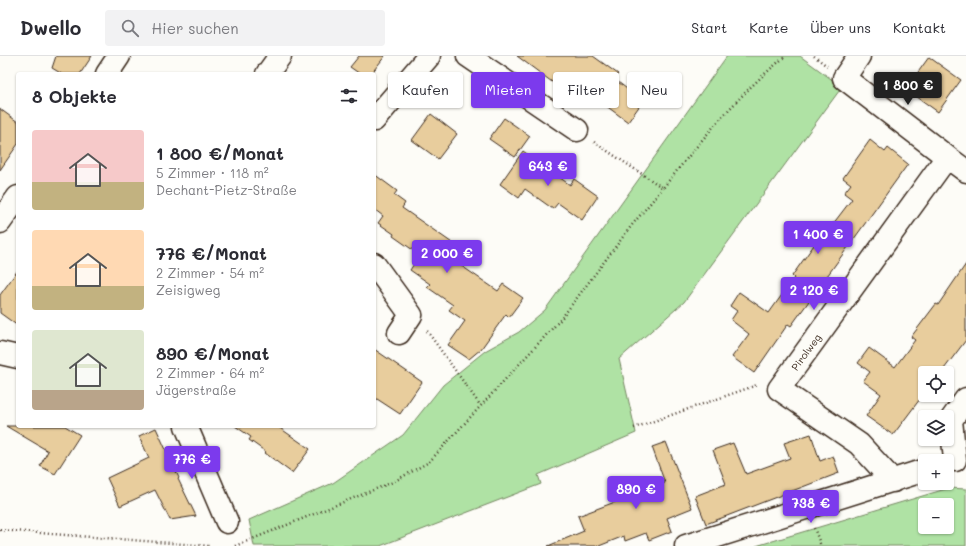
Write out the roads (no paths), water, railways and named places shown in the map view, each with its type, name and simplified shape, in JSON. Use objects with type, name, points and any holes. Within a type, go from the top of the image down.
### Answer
[{"type":"street","points":[[107,72],[119,56]]},
{"type":"street","points":[[268,72],[280,56]]},
{"type":"street","points":[[376,118],[429,56]]},
{"type":"street","points":[[468,56],[576,130]]},
{"type":"street","points":[[859,56],[844,78],[966,171]]},
{"type":"street","name":"Pirolweg","points":[[893,481],[859,444],[779,389],[946,157]]},
{"type":"street","points":[[0,222],[16,200]]},
{"type":"street","points":[[376,267],[411,315],[399,333]]},
{"type":"street","points":[[0,353],[16,357]]},
{"type":"street","points":[[956,461],[951,420],[966,399]]},
{"type":"street","points":[[187,428],[227,522]]},
{"type":"street","points":[[686,546],[918,472]]}]
